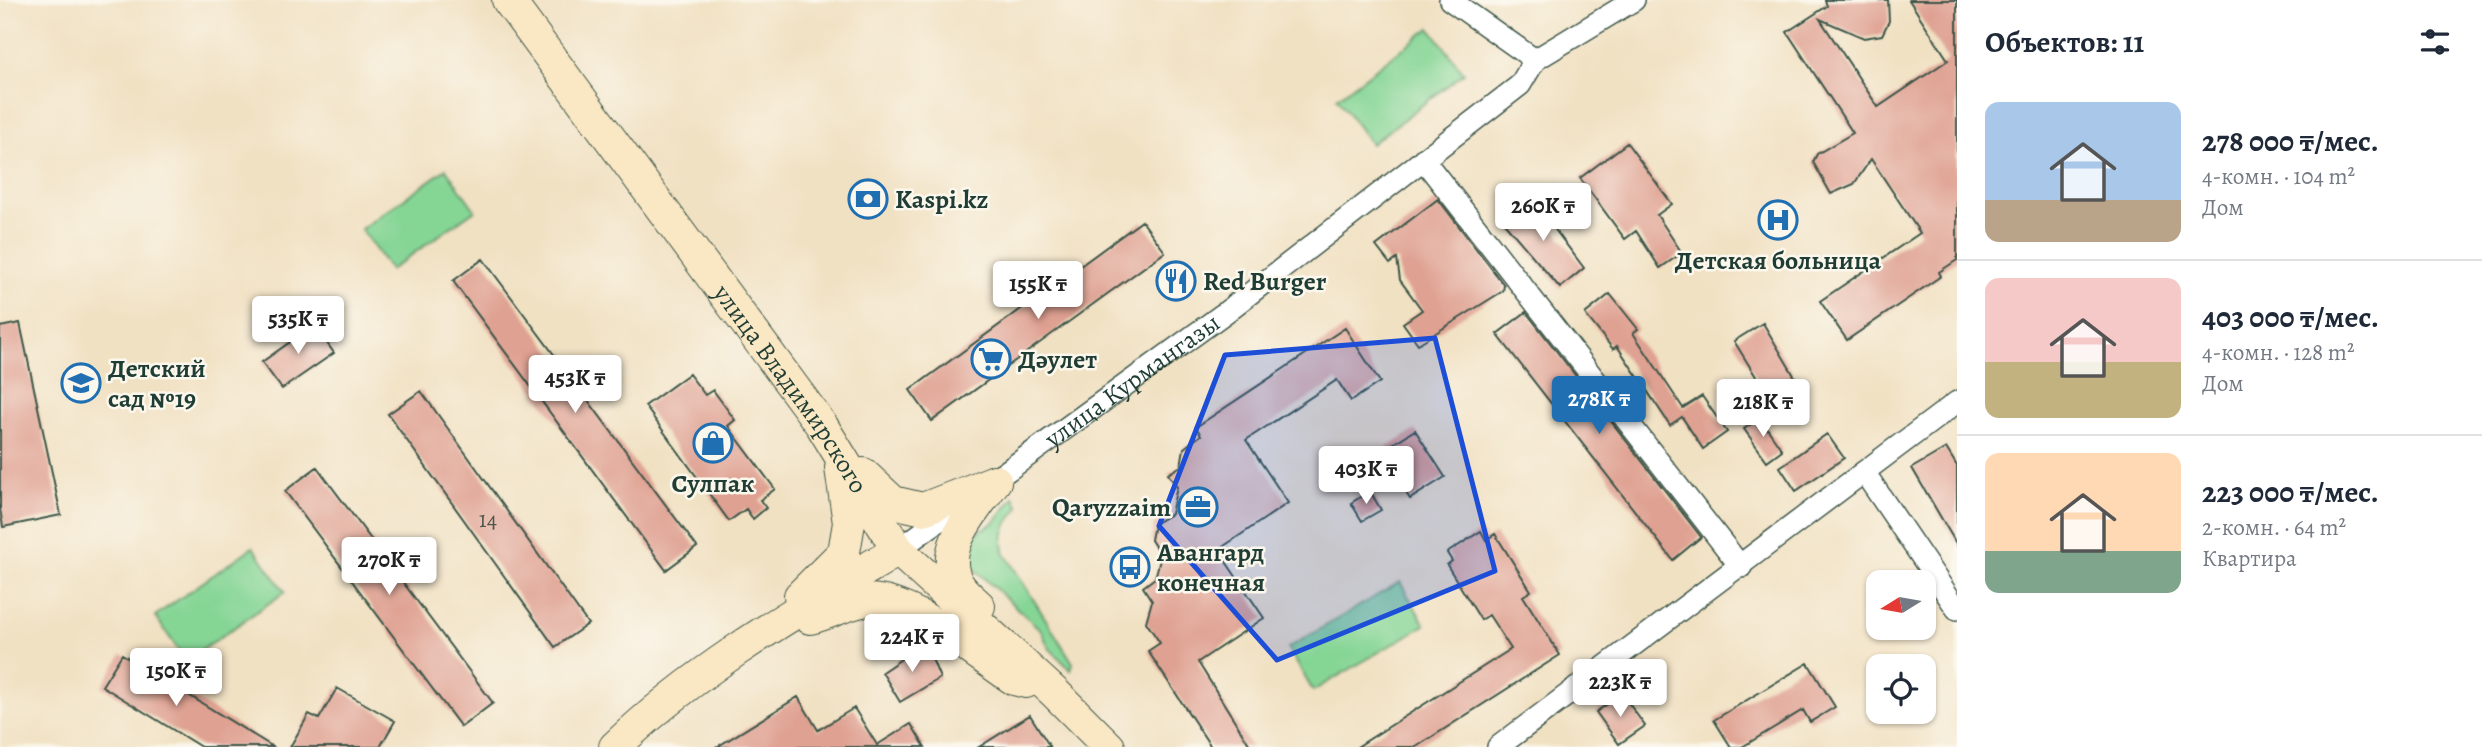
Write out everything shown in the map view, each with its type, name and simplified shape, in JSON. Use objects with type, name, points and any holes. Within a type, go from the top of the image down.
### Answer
[{"type":"street","name":"улица Владимирского","points":[[508,0],[754,332],[839,453],[898,550],[1048,686],[1109,747]]},
{"type":"street","points":[[1450,0],[1535,60]]},
{"type":"street","name":"улица Курмангазы","points":[[615,747],[648,717],[779,622],[898,550],[1226,312],[1520,85],[1535,60],[1634,0]]},
{"type":"street","points":[[1423,159],[1741,567]]},
{"type":"street","points":[[1498,747],[1741,567],[1957,402]]},
{"type":"street","points":[[839,453],[892,502],[923,509],[995,481]]},
{"type":"street","points":[[779,622],[812,582],[844,552],[849,523],[839,453]]},
{"type":"street","points":[[1864,472],[1957,609]]},
{"type":"street","points":[[995,481],[962,527],[951,554],[958,586],[1033,658],[1048,686]]},
{"type":"street","points":[[779,622],[812,618],[863,600],[890,601],[911,611],[1014,679],[1048,686]]},
{"type":"highlighted area","points":[[1435,338],[1495,571],[1277,660],[1159,526],[1225,355]]},
{"type":"green space","points":[[1430,28],[1464,73],[1371,144],[1337,98]]},
{"type":"green space","points":[[446,169],[475,210],[390,270],[361,229]]},
{"type":"green space","points":[[1014,497],[1019,507],[1005,529],[1005,554],[1073,663],[1071,670],[1049,648],[1041,630],[966,562],[972,535],[994,523]]},
{"type":"green space","points":[[253,547],[285,592],[186,661],[155,616]]},
{"type":"green space","points":[[1400,582],[1425,625],[1313,691],[1288,648]]},
{"type":"building","points":[[1825,0],[1888,0],[1889,21],[1882,35],[1864,38],[1820,19],[1878,107],[1948,60],[1909,0],[1957,0],[1957,260],[1939,272],[1941,276],[1847,340],[1820,301],[1920,233],[1871,159],[1854,184],[1831,194],[1813,162],[1817,154],[1853,133],[1787,32],[1827,6]]},
{"type":"building","points":[[1627,143],[1672,204],[1657,215],[1682,253],[1660,268],[1636,231],[1625,239],[1580,178]]},
{"type":"building","points":[[1438,199],[1504,285],[1503,291],[1418,344],[1403,323],[1422,310],[1400,280],[1397,259],[1390,264],[1376,246]]},
{"type":"building","points":[[1514,203],[1526,208],[1538,207],[1584,268],[1560,288],[1506,225],[1503,211]]},
{"type":"building","points":[[1142,221],[1165,252],[932,421],[910,390]]},
{"type":"building","points":[[483,259],[697,547],[666,570],[453,281]]},
{"type":"building","points":[[1610,294],[1638,329],[1633,333],[1683,408],[1702,396],[1727,432],[1703,449],[1682,417],[1670,425],[1617,346],[1613,349],[1585,314]]},
{"type":"building","points":[[1526,312],[1701,537],[1673,560],[1497,334]]},
{"type":"building","points":[[20,323],[61,515],[3,527],[0,509],[0,327]]},
{"type":"building","points":[[1763,323],[1799,384],[1771,401],[1734,341]]},
{"type":"building","points":[[314,325],[334,353],[282,389],[262,362],[290,342],[288,326],[302,334]]},
{"type":"building","points":[[1345,328],[1380,382],[1351,401],[1337,380],[1246,440],[1288,503],[1218,550],[1264,618],[1198,662],[1251,747],[1211,747],[1148,651],[1160,643],[1146,622],[1152,601],[1143,587],[1155,578],[1161,556],[1151,540],[1154,524],[1171,514],[1177,487],[1168,474],[1181,466],[1184,448],[1201,435],[1196,427]]},
{"type":"building","points":[[689,374],[705,395],[713,390],[735,420],[728,426],[775,489],[760,500],[766,508],[753,519],[746,509],[729,521],[645,406]]},
{"type":"building","points":[[421,391],[588,624],[555,647],[388,414]]},
{"type":"building","points":[[1760,418],[1782,450],[1767,461],[1744,429]]},
{"type":"building","points":[[1415,430],[1445,477],[1410,499],[1380,452]]},
{"type":"building","points":[[1827,434],[1844,458],[1796,491],[1780,467]]},
{"type":"building","points":[[1946,448],[1957,466],[1957,545],[1912,468]]},
{"type":"building","points":[[317,467],[493,703],[461,727],[285,491]]},
{"type":"building","points":[[1370,491],[1381,510],[1362,521],[1351,503]]},
{"type":"building","points":[[1481,531],[1486,540],[1495,534],[1531,591],[1523,596],[1560,655],[1416,747],[1357,747],[1511,649],[1489,615],[1481,620],[1447,565],[1452,561],[1447,553]]},
{"type":"building","points":[[916,649],[924,649],[930,654],[940,678],[900,702],[882,672]]},
{"type":"building","points":[[122,654],[273,747],[201,747],[102,686]]},
{"type":"building","points":[[1808,663],[1835,707],[1810,722],[1803,710],[1742,747],[1731,747],[1714,720]]},
{"type":"building","points":[[337,688],[395,721],[380,747],[290,747],[309,714],[319,719]]},
{"type":"building","points":[[1622,694],[1645,726],[1619,744],[1596,712]]},
{"type":"building","points":[[798,697],[818,730],[854,708],[877,745],[911,724],[925,747],[717,747]]},
{"type":"building","points":[[1030,715],[1050,747],[979,747]]},
{"type":"place","name":"Kaspi.kz","points":[[868,199]]},
{"type":"place","name":"Детская больница","points":[[1778,220]]},
{"type":"place","name":"Red Burger","points":[[1176,281]]},
{"type":"place","name":"Дәулет","points":[[991,359]]},
{"type":"place","name":"Детский сад №19","points":[[81,383]]},
{"type":"place","name":"Сулпак","points":[[713,443]]},
{"type":"place","name":"Qaryzzaim","points":[[1198,507]]},
{"type":"place","name":"Авангард конечная","points":[[1130,567]]}]
